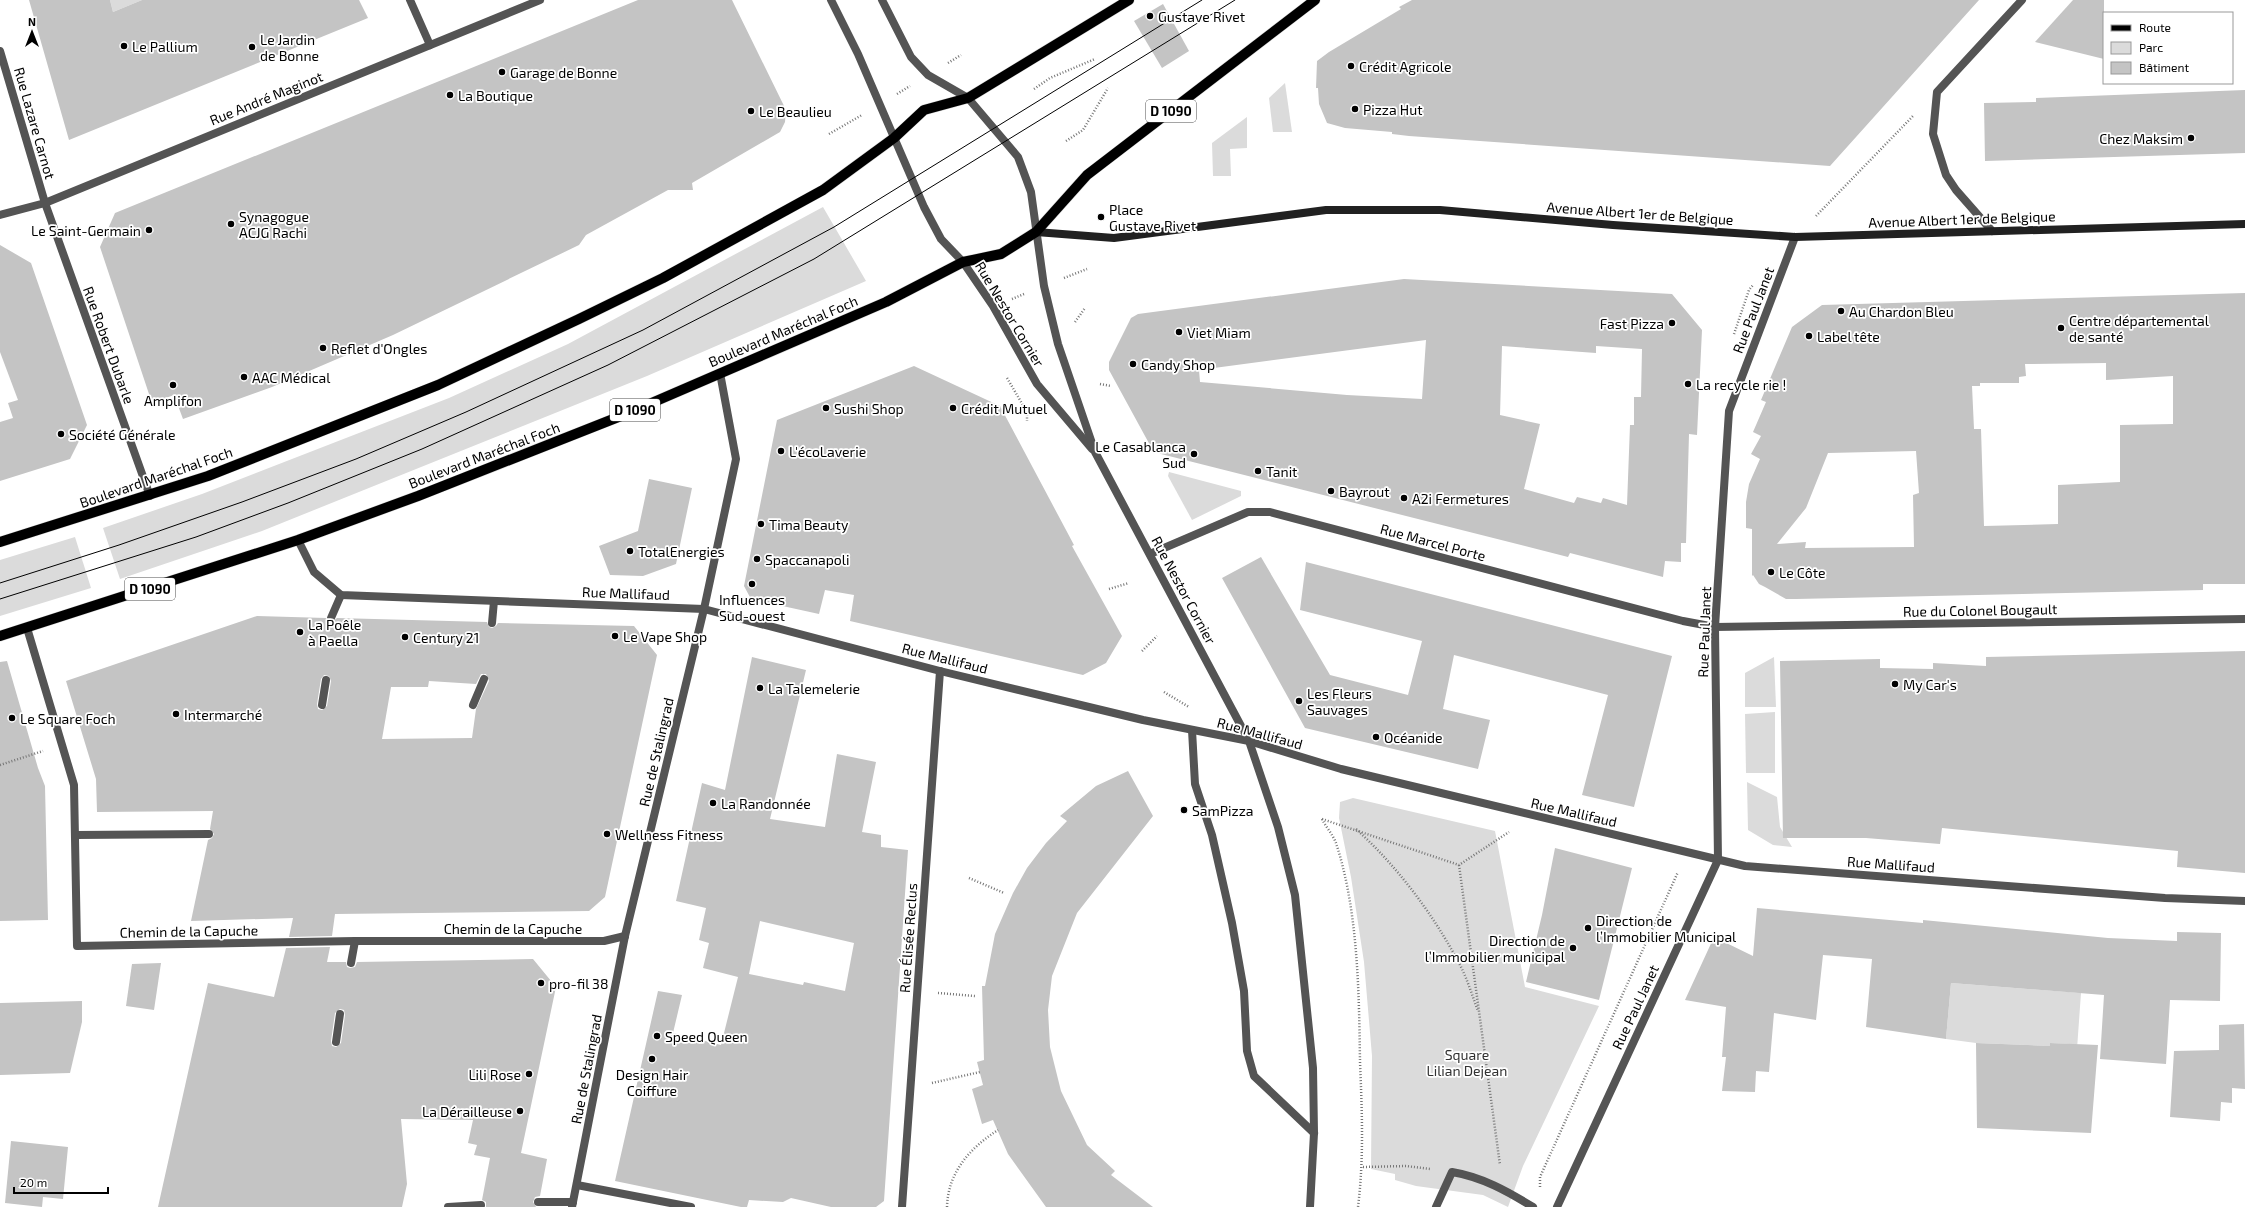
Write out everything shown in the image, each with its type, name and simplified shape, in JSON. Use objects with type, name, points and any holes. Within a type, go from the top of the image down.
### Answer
[{"type":"main road","points":[[894,138],[924,110],[968,98],[1129,0]]},
{"type":"main road","name":"D 1090","points":[[963,262],[1001,254],[1036,232],[1087,175],[1315,0]]},
{"type":"main road","name":"Boulevard Maréchal Foch","points":[[0,542],[150,496],[208,476],[438,385],[586,316],[663,278],[823,190],[894,138]]},
{"type":"main road","name":"Avenue Albert 1er de Belgique","points":[[1036,232],[1114,238],[1326,210],[1433,210],[1613,225],[1795,237],[2245,224]]},
{"type":"main road","name":"Boulevard Maréchal Foch","points":[[0,636],[298,540],[418,496],[626,414],[886,302],[963,262]]},
{"type":"street","points":[[410,0],[430,45]]},
{"type":"street","name":"Rue André Maginot","points":[[0,215],[45,203],[540,0]]},
{"type":"street","points":[[831,0],[858,54],[894,138],[941,239],[963,262]]},
{"type":"street","points":[[882,0],[910,57],[928,75],[968,98],[1018,156],[1031,192],[1036,232]]},
{"type":"street","points":[[1992,231],[1956,190],[1946,175],[1933,134],[1937,92],[2022,0]]},
{"type":"street","name":"Rue Lazare Carnot","points":[[0,51],[45,203]]},
{"type":"street","name":"Rue Robert Dubarle","points":[[45,203],[150,496]]},
{"type":"street","name":"Rue Nestor Cornier","points":[[1036,232],[1044,286],[1058,344],[1095,452],[1249,741],[1278,827],[1295,895],[1313,1068],[1314,1133],[1310,1207]]},
{"type":"street","name":"Rue Paul Janet","points":[[1557,1207],[1718,860],[1715,627],[1729,411],[1795,237]]},
{"type":"street","name":"Rue Nestor Cornier","points":[[963,262],[993,306],[1037,384],[1095,452]]},
{"type":"street","name":"Rue de Stalingrad","points":[[573,1204],[625,936],[704,609],[736,459],[720,373]]},
{"type":"street","name":"Rue Marcel Porte","points":[[1150,554],[1248,512],[1270,512],[1683,621],[1715,627]]},
{"type":"street","points":[[298,540],[314,572],[341,595],[331,618]]},
{"type":"street","name":"Rue Mallifaud","points":[[341,595],[704,609],[940,671],[1192,730],[1249,741],[1341,769],[1745,866],[2164,898],[2245,901]]},
{"type":"street","points":[[492,623],[494,601]]},
{"type":"street","name":"Rue du Colonel Bougault","points":[[1715,627],[2245,619]]},
{"type":"street","name":"Chemin de la Capuche","points":[[27,628],[61,746],[74,785],[78,946],[355,942],[604,942],[625,936]]},
{"type":"street","name":"Rue Élisée Reclus","points":[[902,1207],[940,671]]},
{"type":"street","points":[[322,706],[326,680]]},
{"type":"street","points":[[473,705],[484,680]]},
{"type":"street","points":[[1192,730],[1195,784],[1212,835],[1232,923],[1244,991],[1247,1051],[1254,1076],[1314,1133]]},
{"type":"street","points":[[76,835],[209,834]]},
{"type":"street","points":[[351,963],[355,942]]},
{"type":"street","points":[[336,1042],[340,1014]]},
{"type":"street","points":[[1436,1207],[1452,1172],[1472,1175],[1503,1189],[1533,1207]]},
{"type":"street","points":[[577,1185],[691,1207]]},
{"type":"street","points":[[538,1202],[573,1204]]},
{"type":"street","points":[[448,1207],[482,1205]]},
{"type":"path","points":[[1034,89],[1050,78],[1095,59]]},
{"type":"path","points":[[1066,141],[1083,130],[1108,88]]},
{"type":"path","points":[[1795,237],[1937,92]]},
{"type":"path","points":[[1074,324],[1085,308]]},
{"type":"path","points":[[1007,378],[1027,412],[1027,421]]},
{"type":"path","points":[[1100,384],[1111,386]]},
{"type":"path","points":[[1109,588],[1129,583]]},
{"type":"path","points":[[1142,651],[1157,636]]},
{"type":"path","points":[[0,765],[61,746]]},
{"type":"path","points":[[1358,1207],[1363,1167],[1359,1008],[1353,931],[1345,880],[1335,841],[1322,819],[1356,829],[1459,865]]},
{"type":"path","points":[[1356,829],[1388,860],[1437,927],[1459,963],[1480,1016]]},
{"type":"path","points":[[1459,865],[1509,832]]},
{"type":"path","points":[[1540,1191],[1540,1177],[1687,853]]},
{"type":"path","points":[[1459,865],[1503,1189]]},
{"type":"path","points":[[969,878],[1004,893]]},
{"type":"path","points":[[917,992],[975,996]]},
{"type":"path","points":[[910,1088],[980,1072]]},
{"type":"path","points":[[947,1207],[952,1179],[964,1157],[980,1141],[998,1130]]},
{"type":"path","points":[[1363,1167],[1406,1166],[1452,1172]]},
{"type":"green space","points":[[110,0],[142,0],[113,12]]},
{"type":"green space","points":[[1285,83],[1292,132],[1273,132],[1269,98]]},
{"type":"green space","points":[[1247,117],[1247,148],[1230,149],[1231,176],[1213,176],[1212,143]]},
{"type":"green space","points":[[823,207],[866,281],[647,376],[262,531],[120,579],[103,528],[202,494],[449,398],[568,344]]},
{"type":"green space","points":[[1169,472],[1241,491],[1241,496],[1192,520],[1168,476]]},
{"type":"green space","points":[[75,537],[91,588],[0,616],[0,560]]},
{"type":"green space","points":[[1774,657],[1776,707],[1745,707],[1745,673]]},
{"type":"green space","points":[[1775,712],[1775,773],[1746,773],[1745,714]]},
{"type":"green space","points":[[1747,782],[1777,797],[1780,827],[1792,847],[1773,845],[1748,830]]},
{"type":"green space","name":"Square Lilian Dejean","points":[[1353,798],[1495,831],[1525,987],[1599,1006],[1523,1166],[1508,1207],[1483,1195],[1416,1186],[1395,1180],[1395,1174],[1371,1169],[1372,1056],[1364,962],[1351,877],[1339,818],[1340,802]]},
{"type":"green space","points":[[1951,983],[2081,993],[2077,1049],[2070,1044],[2050,1043],[2050,1046],[1976,1043],[1946,1039]]},
{"type":"building","name":"Le Pallium","points":[[29,0],[110,0],[113,12],[142,0],[359,0],[368,18],[69,140]]},
{"type":"building","points":[[638,0],[732,0],[786,110],[785,122],[780,132],[692,183],[693,190],[668,190],[586,235],[579,245],[393,335],[272,387],[183,419],[174,395],[152,403],[100,247],[115,213]]},
{"type":"building","points":[[1412,0],[1979,0],[1830,166],[1409,136],[1392,134],[1392,132],[1345,128],[1327,123],[1319,104],[1318,88],[1316,88],[1317,61],[1329,52],[1401,9],[1399,7]]},
{"type":"building","points":[[2073,0],[2104,0],[2103,59],[2035,42]]},
{"type":"building","points":[[1163,4],[1189,51],[1162,68],[1134,21]]},
{"type":"building","points":[[2245,90],[2245,153],[1985,161],[1984,103],[2036,102],[2036,98]]},
{"type":"building","points":[[0,245],[31,263],[87,425],[70,459],[0,481],[0,422],[13,418],[8,403],[18,400],[0,352]]},
{"type":"building","points":[[1404,279],[1672,294],[1702,330],[1697,435],[1689,434],[1686,543],[1681,543],[1681,562],[1665,561],[1663,577],[1570,553],[1568,557],[1161,454],[1151,447],[1109,370],[1109,362],[1131,318],[1138,314]],"holes":[[[1426,340],[1422,399],[1347,395],[1200,382],[1199,370]],[[1502,346],[1596,353],[1596,346],[1642,349],[1641,397],[1634,397],[1634,425],[1630,425],[1627,505],[1603,498],[1601,503],[1577,497],[1574,503],[1524,489],[1540,424],[1500,415]]]},
{"type":"building","points":[[2245,293],[2245,584],[2203,584],[2203,590],[1786,599],[1759,584],[1753,575],[1752,576],[1752,529],[1746,528],[1746,502],[1749,484],[1760,459],[1751,454],[1761,436],[1753,432],[1766,402],[1761,400],[1792,327],[1822,305]],"holes":[[[2106,363],[2106,380],[2173,376],[2173,424],[2120,425],[2120,482],[2058,485],[2058,524],[1984,526],[1981,429],[1974,429],[1972,386],[1980,386],[1980,383],[2019,383],[2019,377],[2026,376],[2025,364]],[[1916,451],[1919,493],[1913,495],[1914,547],[1805,548],[1806,542],[1777,544],[1806,508],[1828,453]]]},
{"type":"building","points":[[914,366],[1000,406],[1074,545],[1072,546],[1122,636],[1106,663],[1083,675],[850,621],[854,595],[825,590],[819,614],[751,599],[744,586],[777,420]]},
{"type":"building","points":[[649,479],[692,488],[676,564],[643,576],[610,575],[599,546],[638,531]]},
{"type":"building","points":[[1261,557],[1330,675],[1408,695],[1422,641],[1300,610],[1306,562],[1672,656],[1634,807],[1582,795],[1608,695],[1454,655],[1443,709],[1490,720],[1478,769],[1305,728],[1222,578]]},
{"type":"building","points":[[257,616],[326,618],[327,622],[331,623],[337,618],[487,622],[489,627],[492,628],[498,623],[634,626],[657,655],[605,897],[589,911],[335,914],[332,936],[289,937],[293,918],[191,921],[208,840],[212,838],[214,834],[210,829],[213,811],[97,812],[96,779],[66,681]],"holes":[[[481,674],[486,674],[489,681],[476,709],[472,738],[382,739],[391,687],[428,687],[429,681],[476,684]],[[324,675],[329,676],[331,681],[327,706],[322,710],[318,709],[317,704],[321,679]]]},
{"type":"building","points":[[2245,651],[2245,873],[2177,867],[2178,851],[1942,828],[1940,844],[1866,838],[1783,838],[1780,661],[1880,659],[1880,668],[1933,669],[1933,663],[1986,666],[1986,657]]},
{"type":"building","points":[[752,657],[806,670],[770,819],[825,827],[837,754],[876,762],[862,832],[881,835],[881,847],[908,850],[884,1201],[876,1207],[831,1207],[791,1198],[783,1202],[749,1200],[747,1207],[741,1207],[615,1181],[658,991],[682,995],[673,1033],[721,1045],[738,977],[703,968],[709,943],[699,940],[706,908],[676,901],[702,783],[725,790]],"holes":[[[760,921],[854,943],[845,991],[804,982],[803,985],[749,974]]]},
{"type":"building","points":[[7,661],[38,768],[45,786],[48,920],[0,921],[0,662]]},
{"type":"building","points":[[1128,771],[1153,816],[1077,913],[1052,976],[1048,1010],[1050,1047],[1061,1091],[1087,1145],[1115,1171],[1111,1175],[1153,1207],[1046,1207],[1008,1154],[993,1120],[982,1124],[972,1089],[983,1085],[977,1062],[984,1060],[982,986],[985,986],[995,934],[1013,893],[1027,868],[1046,843],[1067,821],[1060,816],[1096,786]]},
{"type":"building","name":"Direction de l’Immobilier municipal","points":[[1555,848],[1632,868],[1599,1000],[1526,982],[1542,915]]},
{"type":"building","points":[[1757,908],[1923,923],[1923,920],[2108,938],[2177,941],[2177,932],[2221,933],[2220,1001],[2170,1000],[2166,1064],[2100,1059],[2104,995],[1951,983],[1946,1039],[1866,1027],[1872,959],[1823,955],[1816,1020],[1774,1013],[1769,1072],[1756,1071],[1755,1092],[1722,1091],[1726,1057],[1722,1057],[1726,1007],[1685,1000],[1714,937],[1753,956]]},
{"type":"building","points":[[330,947],[327,962],[346,962],[347,967],[350,968],[355,967],[357,962],[533,959],[556,987],[521,1153],[547,1159],[540,1196],[535,1197],[533,1202],[536,1207],[486,1207],[486,1202],[482,1200],[490,1158],[474,1155],[477,1145],[468,1143],[473,1120],[401,1119],[407,1184],[402,1207],[158,1207],[208,983],[274,997],[286,948]],"holes":[[[340,1009],[344,1010],[345,1015],[341,1043],[336,1047],[332,1046],[331,1041],[335,1013]]]},
{"type":"building","points":[[161,963],[154,1010],[126,1006],[132,964]]},
{"type":"building","points":[[82,1001],[82,1022],[70,1073],[0,1075],[0,1003]]},
{"type":"building","points":[[2244,1024],[2245,1089],[2232,1088],[2232,1103],[2221,1102],[2220,1121],[2170,1117],[2174,1051],[2219,1050],[2219,1025]]},
{"type":"building","points":[[1976,1043],[2050,1046],[2050,1043],[2098,1045],[2091,1133],[1977,1128]]},
{"type":"building","points":[[11,1141],[68,1147],[63,1199],[43,1197],[42,1207],[5,1203]]},
{"type":"tram line","points":[[0,583],[119,545],[242,502],[356,459],[466,412],[643,330],[834,227],[1202,0]]},
{"type":"tram line","points":[[0,599],[196,537],[288,503],[422,449],[608,365],[814,259],[1235,0]]},
{"type":"place","name":"Gustave Rivet","points":[[1150,16]]},
{"type":"place","name":"Le Pallium","points":[[124,46]]},
{"type":"place","name":"Le Jardin de Bonne","points":[[252,47]]},
{"type":"place","name":"Crédit Agricole","points":[[1351,66]]},
{"type":"place","name":"Garage de Bonne","points":[[502,72]]},
{"type":"place","name":"La Boutique","points":[[450,95]]},
{"type":"place","name":"Pizza Hut","points":[[1355,109]]},
{"type":"place","name":"Le Beaulieu","points":[[751,111]]},
{"type":"place","name":"Chez Maksim","points":[[2191,138]]},
{"type":"place","name":"Place Gustave Rivet","points":[[1101,217]]},
{"type":"place","name":"Synagogue ACJG Rachi","points":[[231,224]]},
{"type":"place","name":"Le Saint-Germain","points":[[149,230]]},
{"type":"place","name":"Au Chardon Bleu","points":[[1841,311]]},
{"type":"place","name":"Fast Pizza","points":[[1672,323]]},
{"type":"place","name":"Centre départemental de santé","points":[[2061,328]]},
{"type":"place","name":"Viet Miam","points":[[1179,332]]},
{"type":"place","name":"Label tête","points":[[1809,336]]},
{"type":"place","name":"Reflet d'Ongles","points":[[323,348]]},
{"type":"place","name":"Candy Shop","points":[[1133,364]]},
{"type":"place","name":"AAC Médical","points":[[244,377]]},
{"type":"place","name":"La recycle rie !","points":[[1688,384]]},
{"type":"place","name":"Amplifon","points":[[173,385]]},
{"type":"place","name":"Sushi Shop","points":[[826,408]]},
{"type":"place","name":"Crédit Mutuel","points":[[953,408]]},
{"type":"place","name":"Société Générale","points":[[61,434]]},
{"type":"place","name":"L'écoLaverie","points":[[781,451]]},
{"type":"place","name":"Le Casablanca Sud","points":[[1194,454]]},
{"type":"place","name":"Tanit","points":[[1258,471]]},
{"type":"place","name":"Bayrout","points":[[1331,491]]},
{"type":"place","name":"A2i Fermetures","points":[[1404,498]]},
{"type":"place","name":"Tima Beauty","points":[[761,524]]},
{"type":"place","name":"TotalEnergies","points":[[630,551]]},
{"type":"place","name":"Spaccanapoli","points":[[757,559]]},
{"type":"place","name":"Le Côte","points":[[1771,572]]},
{"type":"place","name":"Influences Sud-ouest","points":[[752,584]]},
{"type":"place","name":"La Poêle à Paella","points":[[300,632]]},
{"type":"place","name":"Le Vape Shop","points":[[615,636]]},
{"type":"place","name":"Century 21","points":[[405,637]]},
{"type":"place","name":"My Car's","points":[[1895,684]]},
{"type":"place","name":"La Talemelerie","points":[[760,688]]},
{"type":"place","name":"Les Fleurs Sauvages","points":[[1299,701]]},
{"type":"place","name":"Intermarché","points":[[176,714]]},
{"type":"place","name":"Le Square Foch","points":[[12,718]]},
{"type":"place","name":"Océanide","points":[[1376,737]]},
{"type":"place","name":"La Randonnée","points":[[713,803]]},
{"type":"place","name":"SamPizza","points":[[1184,810]]},
{"type":"place","name":"Wellness Fitness","points":[[607,834]]},
{"type":"place","name":"Direction de l’Immobilier Municipal","points":[[1588,928]]},
{"type":"place","name":"Direction de l’Immobilier municipal","points":[[1573,948]]},
{"type":"place","name":"pro-fil 38","points":[[541,983]]},
{"type":"place","name":"Speed Queen","points":[[657,1036]]},
{"type":"place","name":"Design Hair Coiffure","points":[[652,1059]]},
{"type":"place","name":"Lili Rose","points":[[529,1074]]},
{"type":"place","name":"La Dérailleuse","points":[[520,1111]]}]
